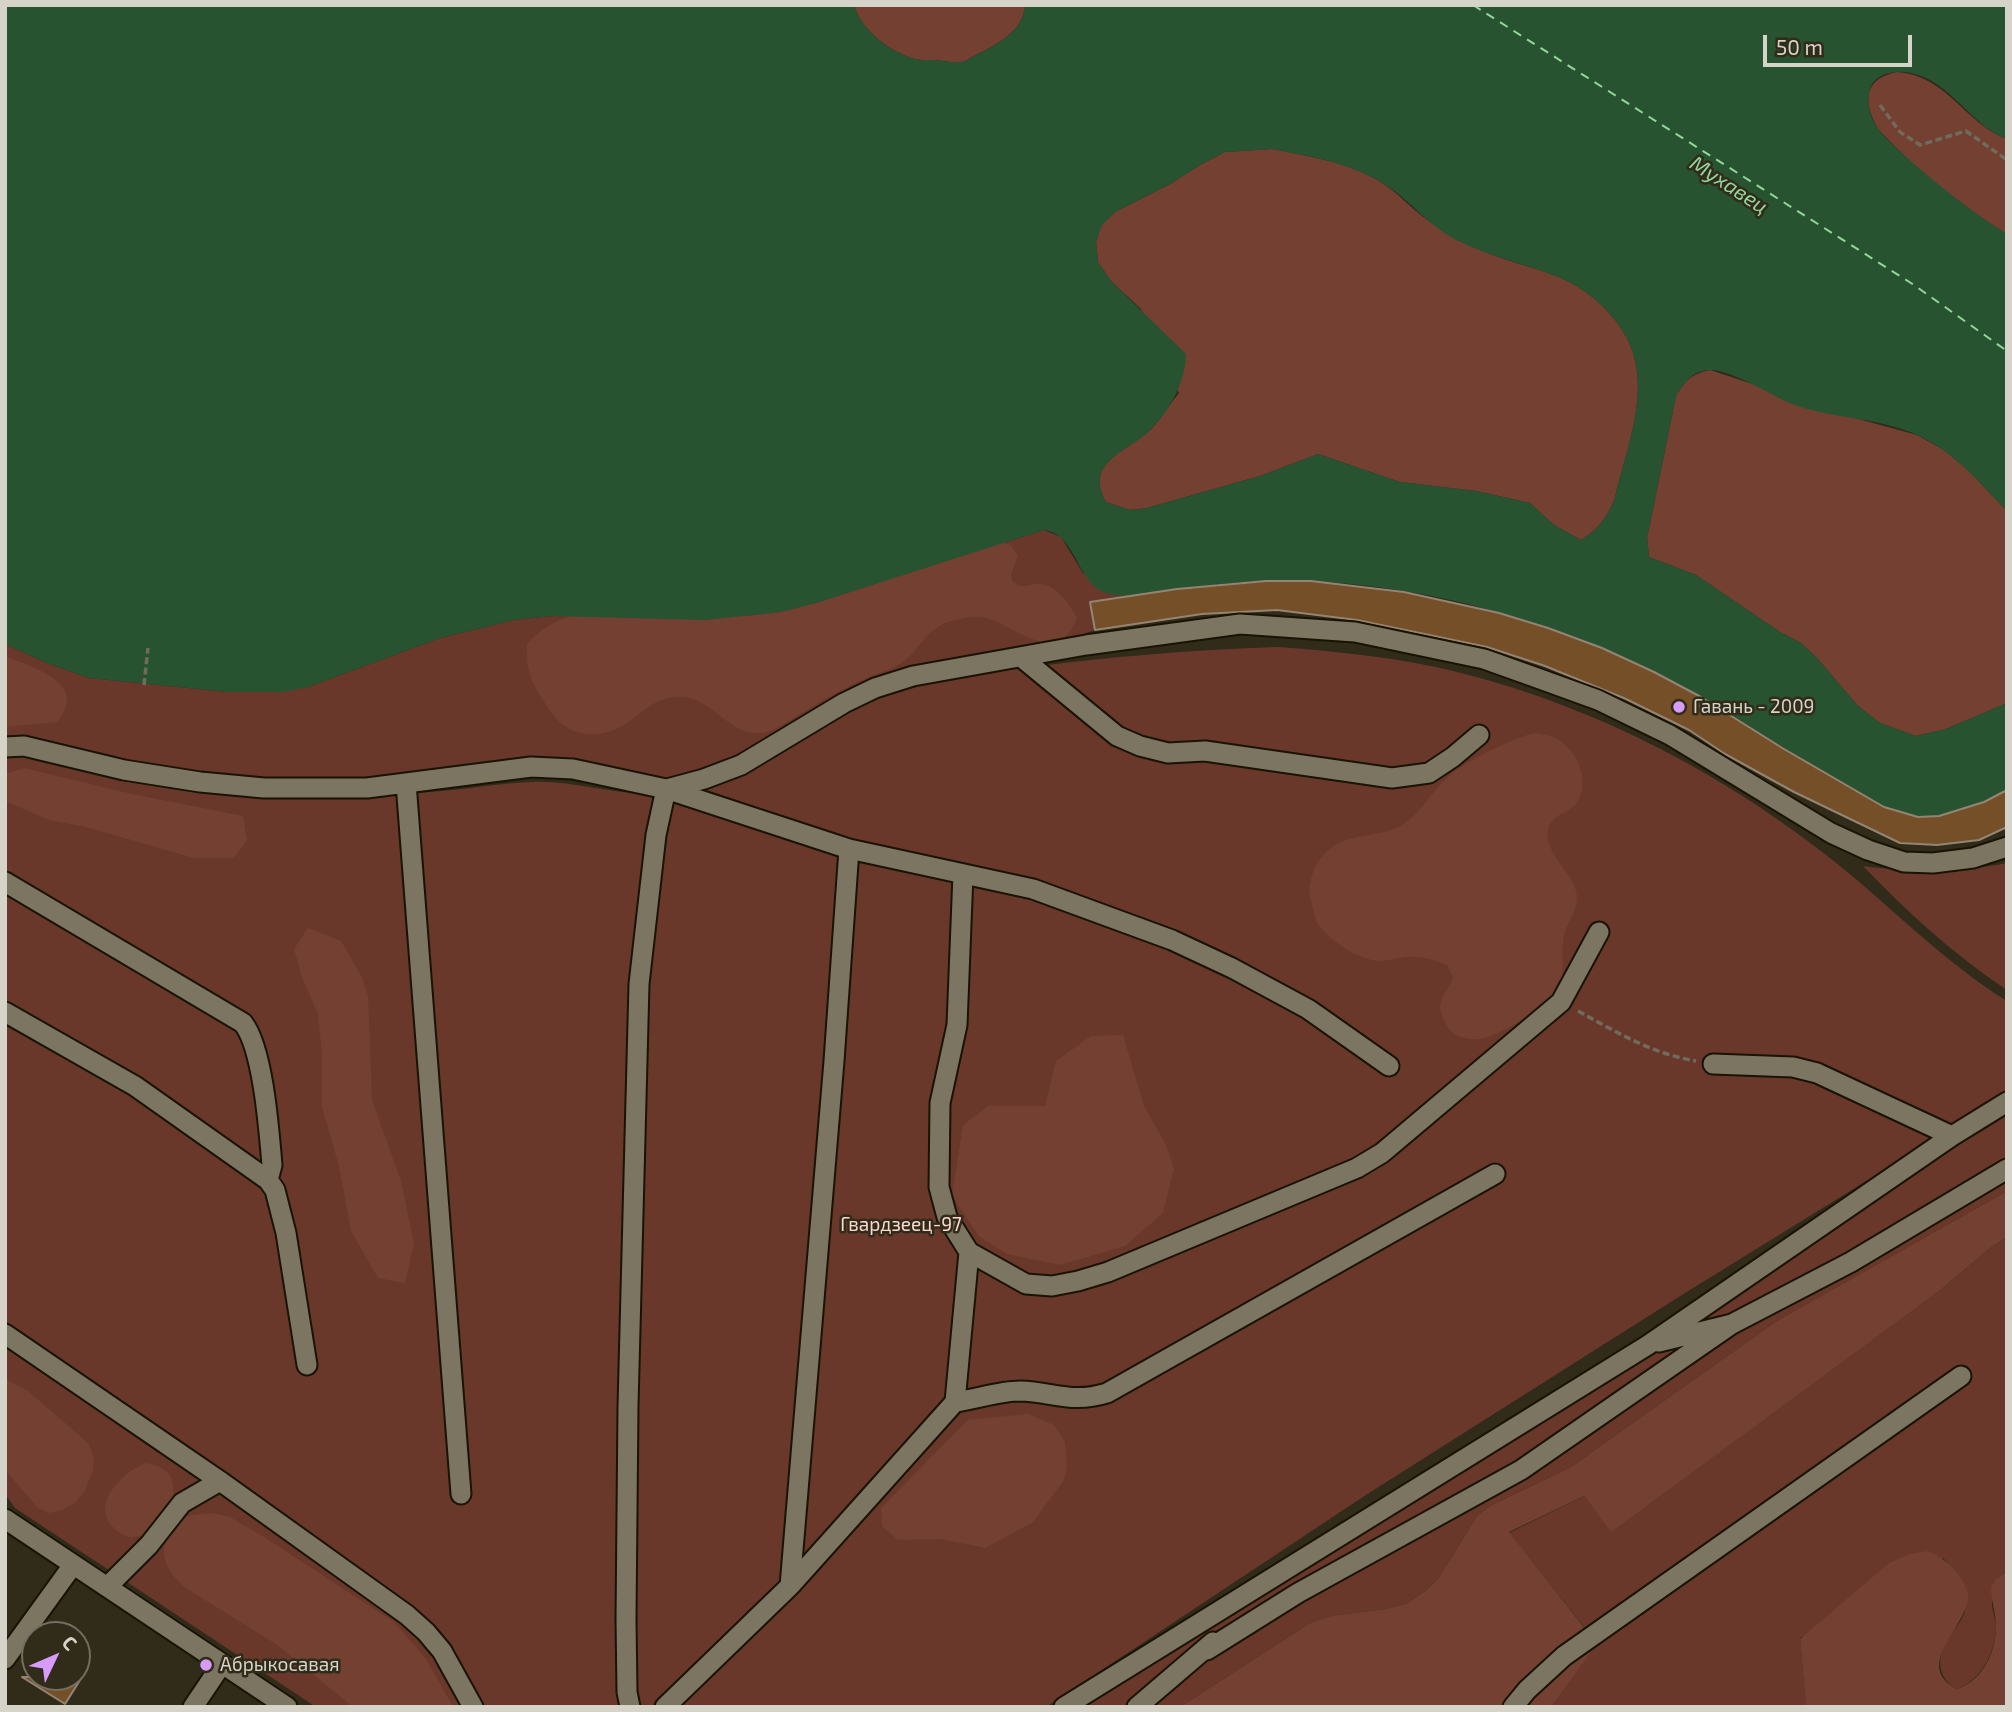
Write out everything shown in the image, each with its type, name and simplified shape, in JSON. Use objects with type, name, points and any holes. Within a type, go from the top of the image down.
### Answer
[{"type":"street","points":[[666,789],[741,765],[844,703],[875,688],[913,676],[1166,632],[1240,624],[1355,632],[1484,659],[1598,700],[1670,735],[1831,833],[1904,862],[1933,863],[1973,858],[2007,847]]},
{"type":"street","points":[[1021,657],[1117,736],[1140,746],[1168,753],[1205,751],[1392,778],[1429,772],[1453,757],[1479,735]]},
{"type":"street","points":[[5,747],[24,746],[124,770],[200,782],[264,788],[367,788],[531,767],[573,769],[666,789],[849,849],[1033,890],[1172,940],[1308,1009],[1389,1066]]},
{"type":"street","points":[[406,783],[461,1494]]},
{"type":"street","points":[[630,1707],[627,1692],[626,1619],[628,1432],[639,984],[656,835],[666,789]]},
{"type":"street","points":[[790,1586],[849,849]]},
{"type":"street","points":[[963,874],[957,1025],[940,1103],[939,1187],[947,1217],[969,1252],[1026,1284],[1052,1286],[1078,1282],[1134,1262],[1357,1168],[1382,1153],[1561,1002],[1599,932]]},
{"type":"street","points":[[5,881],[243,1023],[255,1044],[259,1067],[272,1165],[268,1180]]},
{"type":"street","points":[[5,1012],[135,1086],[268,1180],[275,1190],[286,1233],[307,1365]]},
{"type":"street","points":[[1713,1064],[1793,1067],[1816,1073],[1952,1136]]},
{"type":"street","points":[[1064,1707],[1647,1345],[1952,1136],[2007,1102]]},
{"type":"street","points":[[1137,1707],[1207,1650],[1298,1593],[1521,1470],[1732,1324],[1851,1262],[2007,1169]]},
{"type":"street","points":[[955,1402],[1021,1391],[1070,1399],[1089,1399],[1107,1393],[1495,1174]]},
{"type":"street","points":[[665,1707],[790,1586],[955,1402],[969,1252]]},
{"type":"street","points":[[1647,1345],[1732,1324]]},
{"type":"street","points":[[5,1335],[220,1481],[407,1615],[442,1651],[472,1707]]},
{"type":"street","points":[[1513,1707],[1527,1690],[1564,1656],[1961,1376]]},
{"type":"street","points":[[107,1587],[149,1545],[182,1503],[220,1481]]},
{"type":"street","points":[[5,1519],[287,1707]]},
{"type":"street","points":[[5,1659],[73,1565]]},
{"type":"street","points":[[1207,1650],[1266,1582]]},
{"type":"street","points":[[193,1707],[222,1664]]},
{"type":"path","points":[[1880,105],[1900,132],[1920,145],[1966,131],[2007,160]]},
{"type":"path","points":[[144,684],[148,648]]},
{"type":"path","points":[[1561,1002],[1630,1039],[1671,1057],[1713,1064]]},
{"type":"green space","points":[[1044,530],[1061,537],[1083,573],[1110,594],[1136,595],[1090,602],[1095,630],[1083,634],[1086,645],[945,665],[700,774],[664,778],[633,775],[587,764],[316,781],[217,777],[5,740],[5,644],[89,678],[228,692],[308,687],[440,638],[514,620],[816,603]]},
{"type":"green space","name":"Гвардзеец-97","points":[[1278,647],[1397,660],[1488,680],[1590,716],[1639,738],[1733,790],[1821,851],[1958,967],[2007,1001],[2007,1094],[1369,1493],[1046,1707],[479,1707],[443,1643],[413,1612],[70,1375],[399,1616],[435,1650],[465,1707],[316,1707],[15,1508],[5,1494],[5,754],[25,749],[127,776],[199,789],[269,797],[361,797],[531,782],[564,783],[629,793],[662,793],[695,788],[725,777],[755,763],[869,698],[914,682],[1114,658]]},
{"type":"green space","points":[[2007,863],[2007,990],[1931,932],[1863,866],[1935,871]]},
{"type":"green space","points":[[2007,1110],[2007,1191],[1775,1322],[1571,1467],[1490,1506],[1477,1516],[1438,1579],[1406,1604],[1331,1616],[1310,1623],[1180,1707],[1083,1707],[1382,1519]]},
{"type":"green space","points":[[2007,1237],[2007,1572],[1997,1578],[1992,1595],[1995,1637],[1990,1656],[1980,1673],[1957,1689],[1950,1685],[1942,1673],[1940,1659],[1944,1645],[1963,1617],[1966,1602],[1961,1581],[1943,1558],[1800,1638],[1806,1707],[1551,1707],[1597,1643],[1509,1533],[1584,1496],[1611,1531],[1938,1292]]},
{"type":"shaded area","points":[[854,5],[1025,5],[1023,15],[1012,32],[984,51],[957,63],[915,59],[896,51],[870,31]]},
{"type":"shaded area","points":[[1897,72],[1915,75],[1930,82],[1943,90],[1978,122],[2007,139],[2007,234],[1940,186],[1879,130],[1870,111],[1869,94],[1877,80]]},
{"type":"shaded area","points":[[1272,149],[1327,160],[1367,174],[1386,185],[1442,230],[1489,253],[1569,282],[1591,296],[1609,313],[1628,341],[1636,362],[1637,407],[1615,498],[1598,527],[1581,540],[1554,525],[1530,503],[1476,491],[1400,482],[1318,454],[1260,476],[1147,508],[1130,510],[1106,502],[1100,477],[1104,468],[1119,452],[1148,432],[1179,393],[1141,309],[1111,281],[1098,262],[1096,242],[1101,225],[1115,212],[1225,152]]},
{"type":"shaded area","points":[[1710,370],[1862,420],[1917,435],[1944,450],[1969,471],[2007,511],[2007,703],[1946,729],[1916,736],[1880,723],[1858,706],[1801,643],[1780,632],[1696,575],[1649,557],[1647,538],[1676,396],[1690,378]]},
{"type":"shaded area","points":[[1003,542],[1011,546],[1018,556],[1011,574],[1012,581],[1022,586],[1039,584],[1051,587],[1070,607],[1077,618],[1068,633],[1058,641],[1046,642],[982,617],[950,622],[935,628],[908,658],[898,665],[851,686],[773,730],[749,732],[728,722],[699,702],[676,697],[657,702],[619,728],[585,734],[565,726],[556,718],[538,692],[529,671],[527,644],[547,627],[571,616],[748,616],[781,612]]},
{"type":"shaded area","points":[[5,656],[43,672],[63,687],[67,697],[65,708],[57,722],[5,727]]},
{"type":"shaded area","points":[[1534,733],[1550,736],[1567,746],[1578,763],[1583,782],[1578,801],[1553,820],[1548,830],[1550,846],[1573,883],[1577,898],[1564,935],[1561,983],[1546,1004],[1523,1020],[1488,1037],[1465,1038],[1450,1030],[1441,1011],[1442,998],[1453,978],[1447,965],[1416,957],[1371,960],[1344,948],[1321,929],[1317,922],[1310,895],[1310,882],[1318,862],[1335,845],[1386,832],[1405,823],[1445,780],[1463,766],[1500,746]]},
{"type":"shaded area","points":[[24,768],[132,794],[243,816],[247,840],[234,858],[194,858],[86,827],[49,820],[5,801],[5,774]]},
{"type":"shaded area","points":[[308,928],[341,941],[362,977],[368,996],[372,1100],[401,1181],[414,1243],[405,1283],[378,1278],[351,1231],[339,1166],[322,1107],[322,1054],[318,1014],[302,977],[294,949]]},
{"type":"shaded area","points":[[1123,1035],[1144,1106],[1165,1143],[1174,1168],[1163,1213],[1125,1246],[1060,1265],[1007,1254],[979,1236],[952,1196],[963,1125],[988,1106],[1045,1106],[1056,1061],[1091,1036]]},
{"type":"shaded area","points":[[2007,1191],[2007,1237],[1938,1292],[1611,1532],[1584,1496],[1509,1532],[1597,1644],[1551,1707],[1180,1707],[1310,1623],[1331,1616],[1406,1604],[1438,1579],[1477,1516],[1490,1506],[1571,1467],[1775,1322]]},
{"type":"shaded area","points":[[5,1379],[28,1391],[88,1443],[94,1458],[93,1471],[84,1492],[75,1503],[62,1510],[49,1513],[38,1508],[5,1470]]},
{"type":"shaded area","points":[[1028,1414],[1054,1425],[1065,1442],[1067,1467],[1064,1480],[1033,1522],[985,1548],[941,1539],[898,1540],[882,1526],[881,1508],[968,1420]]},
{"type":"shaded area","points":[[146,1463],[164,1469],[172,1480],[173,1494],[169,1508],[149,1532],[136,1537],[124,1535],[112,1526],[106,1516],[109,1495],[125,1476]]},
{"type":"shaded area","points":[[213,1513],[230,1517],[264,1537],[394,1622],[426,1659],[453,1707],[353,1707],[276,1644],[184,1587],[166,1562],[166,1541],[183,1519],[192,1515]]},
{"type":"shaded area","points":[[1928,1551],[1952,1567],[1967,1589],[1966,1606],[1946,1644],[1939,1668],[1944,1679],[1957,1689],[1974,1680],[1990,1656],[1996,1626],[1991,1587],[1997,1578],[2007,1572],[2007,1707],[1806,1707],[1800,1639],[1889,1563],[1910,1554]]},
{"type":"water","name":"Мухавец","points":[[5,5],[854,5],[863,23],[878,39],[905,56],[957,62],[984,51],[1012,32],[1023,15],[1025,5],[2007,5],[2007,139],[1982,124],[1938,85],[1911,73],[1884,74],[1872,84],[1868,97],[1873,120],[1888,140],[1954,197],[2007,234],[2007,511],[1955,459],[1917,435],[1887,425],[1807,409],[1727,373],[1708,370],[1693,376],[1676,396],[1647,538],[1649,557],[1696,575],[1780,632],[1801,643],[1858,706],[1880,723],[1916,736],[1946,729],[2007,703],[2007,790],[1963,810],[1939,816],[1917,817],[1881,806],[1676,683],[1610,652],[1515,617],[1416,593],[1316,581],[1245,582],[1135,595],[1109,594],[1090,581],[1064,541],[1044,530],[781,612],[706,620],[552,616],[514,620],[440,638],[308,687],[283,692],[228,692],[89,678],[5,644]],"holes":[[[1272,149],[1321,159],[1369,175],[1397,193],[1451,237],[1569,282],[1597,301],[1615,320],[1628,341],[1636,362],[1637,407],[1615,498],[1602,522],[1587,536],[1581,540],[1554,525],[1530,503],[1476,491],[1400,482],[1318,454],[1260,476],[1147,508],[1130,510],[1106,502],[1100,477],[1104,468],[1148,432],[1163,415],[1183,376],[1186,354],[1111,281],[1098,262],[1096,242],[1102,225],[1115,212],[1225,152]]]},
{"type":"building","name":"Гавань - 2009","points":[[1266,581],[1311,581],[1404,592],[1499,613],[1548,628],[1602,648],[1701,697],[1884,807],[1918,817],[1939,816],[1984,802],[2007,790],[2007,827],[1979,840],[1937,845],[1900,843],[1794,792],[1725,754],[1689,730],[1626,699],[1545,666],[1487,647],[1357,620],[1277,610],[1202,614],[1095,630],[1090,602],[1177,589]]},
{"type":"building","points":[[44,1691],[73,1691],[65,1704]]},
{"type":"ferry route","points":[[1473,5],[1914,285],[2007,351]]},
{"type":"place","name":"Гавань - 2009","points":[[1679,707]]},
{"type":"place","name":"Абрыкосавая","points":[[206,1665]]}]
